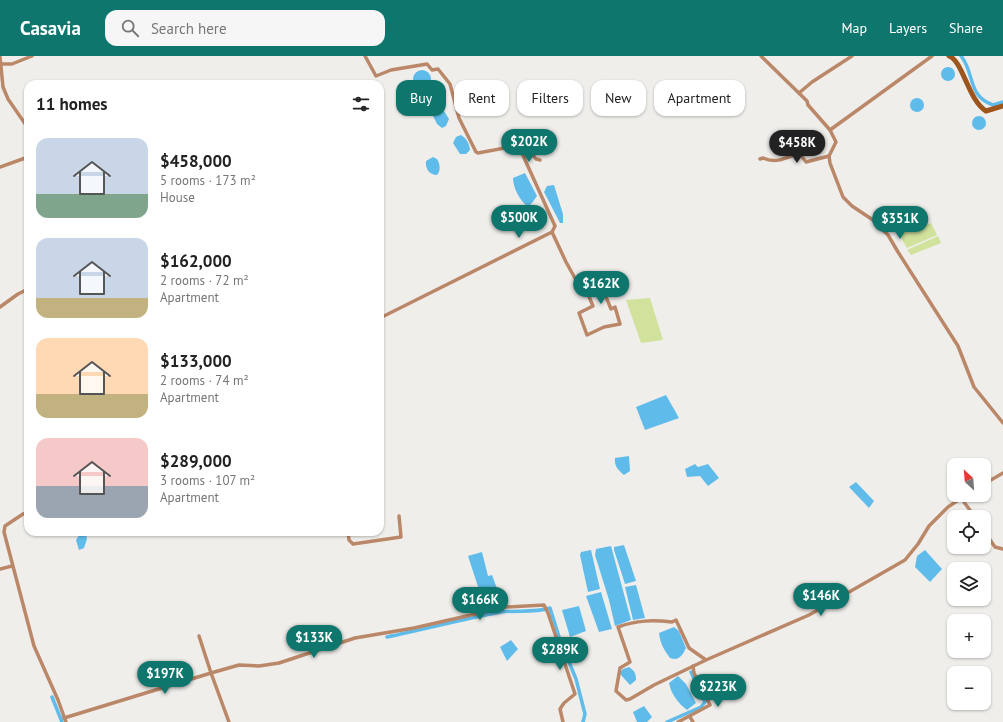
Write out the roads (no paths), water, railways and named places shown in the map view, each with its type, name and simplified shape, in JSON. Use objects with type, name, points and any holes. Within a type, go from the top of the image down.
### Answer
[{"type":"street","points":[[1,64],[12,64],[32,56]]},
{"type":"street","points":[[364,56],[376,76],[391,70],[427,64],[432,70],[438,69],[450,84],[459,118],[476,152],[478,153],[515,146],[521,151],[533,155],[536,159],[540,160]]},
{"type":"street","points":[[762,57],[768,56]]},
{"type":"street","points":[[799,93],[812,82],[852,56]]},
{"type":"street","points":[[830,130],[932,56]]},
{"type":"street","points":[[949,56],[957,61],[970,91],[982,109],[986,111],[1003,106]]},
{"type":"street","points":[[0,57],[3,87],[8,99],[24,122]]},
{"type":"street","points":[[762,57],[799,93],[830,130],[836,142],[829,156],[832,171],[846,200],[873,220],[888,235],[958,346],[974,387],[1003,423]]},
{"type":"street","points":[[384,316],[552,232],[555,226],[521,151]]},
{"type":"street","points":[[760,159],[763,158],[771,162],[778,161],[799,153],[806,162],[829,156]]},
{"type":"street","points":[[0,167],[24,158]]},
{"type":"street","points":[[552,232],[576,280],[581,278],[599,275],[599,280],[611,309],[615,307],[620,324],[604,327],[587,335],[579,313],[593,306],[581,278]]},
{"type":"street","points":[[0,307],[24,291]]},
{"type":"street","points":[[991,480],[1003,472]]},
{"type":"street","points":[[706,660],[689,648],[676,620],[672,622],[641,620],[618,628],[630,662],[620,668],[616,691],[626,700],[630,699],[654,685],[693,666],[809,615],[905,560],[918,544],[929,526],[955,502]]},
{"type":"street","points":[[24,514],[5,526],[4,532],[34,646],[65,720],[239,665],[259,666],[279,663],[355,638],[414,628],[506,607],[544,605],[575,694],[564,703],[560,709],[563,722]]},
{"type":"street","points":[[348,536],[349,540],[353,544],[401,537],[399,516]]},
{"type":"street","points":[[991,541],[995,547],[1003,550]]},
{"type":"street","points":[[0,569],[12,566]]},
{"type":"street","points":[[200,636],[230,722]]},
{"type":"street","points":[[678,722],[710,706],[694,673],[693,666]]},
{"type":"street","points":[[690,717],[693,722]]},
{"type":"water","points":[[948,67],[953,69],[955,74],[953,79],[948,81],[943,79],[941,74],[943,69]]},
{"type":"water","points":[[418,70],[426,70],[431,75],[431,80],[413,80],[413,75]]},
{"type":"water","points":[[917,98],[922,100],[924,105],[922,110],[917,112],[912,110],[910,105],[912,100]]},
{"type":"water","points":[[446,114],[449,119],[446,126],[442,128],[437,124],[433,116],[446,116]]},
{"type":"water","points":[[979,116],[984,118],[986,123],[984,128],[979,130],[974,128],[972,123],[974,118]]},
{"type":"water","points":[[461,135],[469,145],[470,150],[466,154],[460,154],[453,143],[456,137]]},
{"type":"water","points":[[433,157],[437,159],[440,169],[437,175],[434,175],[428,171],[426,166],[426,161]]},
{"type":"water","points":[[525,173],[537,196],[528,207],[522,201],[513,182],[513,178]]},
{"type":"water","points":[[554,185],[563,214],[563,223],[560,223],[544,192],[547,186]]},
{"type":"water","points":[[666,395],[679,418],[645,430],[636,407]]},
{"type":"water","points":[[629,456],[630,471],[624,475],[617,468],[615,458]]},
{"type":"water","points":[[695,464],[698,467],[708,464],[719,478],[708,486],[700,476],[687,477],[685,469]]},
{"type":"water","points":[[856,482],[874,501],[869,508],[849,487]]},
{"type":"water","points":[[78,536],[86,536],[84,548],[79,550],[76,540]]},
{"type":"water","points":[[624,545],[636,581],[625,584],[614,550],[614,547]]},
{"type":"water","points":[[611,546],[631,620],[615,626],[609,600],[595,555],[596,549]]},
{"type":"water","points":[[591,550],[600,589],[588,592],[580,555],[581,552]]},
{"type":"water","points":[[925,550],[942,569],[930,582],[915,567],[917,556]]},
{"type":"water","points":[[482,552],[488,576],[492,575],[503,605],[485,608],[468,556]]},
{"type":"water","points":[[636,585],[645,618],[633,620],[625,587]]},
{"type":"water","points":[[601,592],[612,629],[599,632],[586,596]]},
{"type":"water","points":[[579,606],[586,631],[570,637],[562,610]]},
{"type":"water","points":[[674,627],[679,631],[686,648],[682,655],[676,659],[670,658],[666,652],[661,643],[659,633]]},
{"type":"water","points":[[511,640],[518,649],[507,661],[500,647]]},
{"type":"water","points":[[629,667],[634,671],[636,678],[636,680],[630,685],[620,674],[623,669]]},
{"type":"water","points":[[678,676],[686,684],[696,703],[687,710],[675,698],[671,691],[669,683]]},
{"type":"water","points":[[644,706],[652,717],[647,722],[637,722],[633,712]]},
{"type":"waterway","points":[[961,56],[968,70],[972,84],[979,96],[993,105],[1003,102]]},
{"type":"waterway","points":[[387,637],[501,612],[550,608],[560,640],[576,679],[585,714],[583,722]]},
{"type":"waterway","points":[[667,722],[701,707],[705,702],[691,672]]},
{"type":"waterway","points":[[52,697],[62,722]]}]
